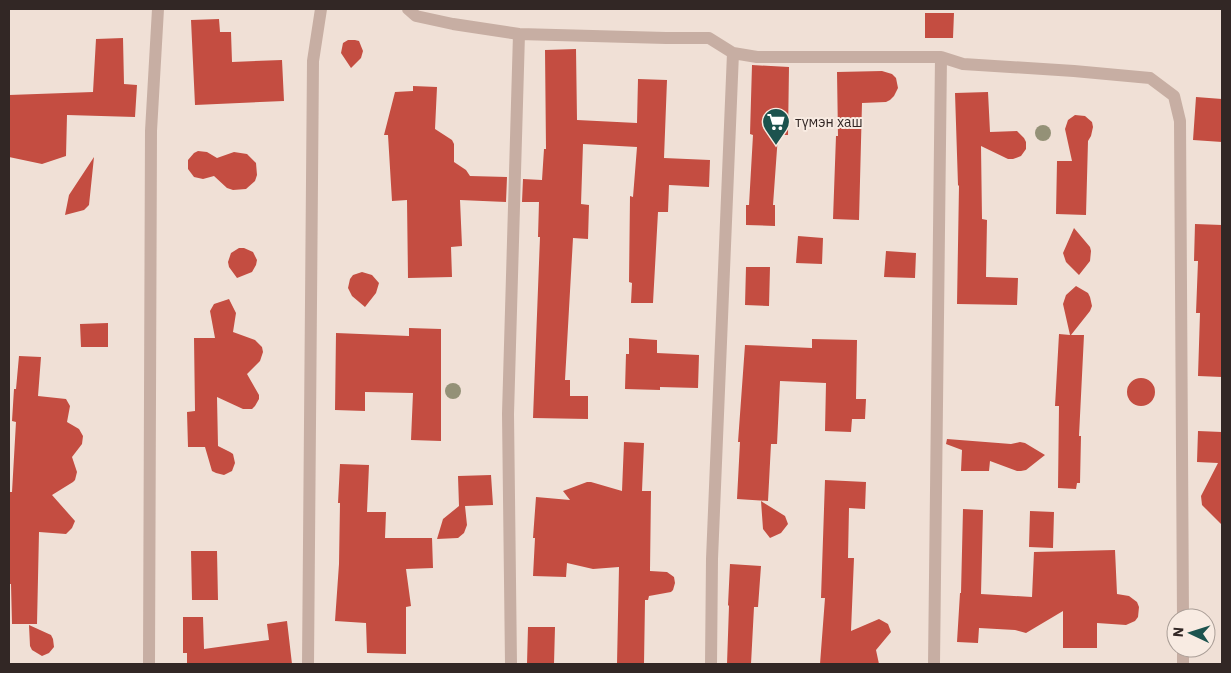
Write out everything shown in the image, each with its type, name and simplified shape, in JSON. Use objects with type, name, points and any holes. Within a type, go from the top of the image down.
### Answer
[{"type":"street","points":[[149,664],[150,131],[158,9]]},
{"type":"street","points":[[308,664],[314,61],[321,9]]},
{"type":"street","points":[[408,9],[416,16],[453,24],[519,34],[709,38],[733,54],[758,57],[941,57],[963,64],[1150,78],[1174,96],[1180,121],[1183,608]]},
{"type":"street","points":[[511,664],[508,414],[519,34]]},
{"type":"street","points":[[710,664],[712,559],[733,54]]},
{"type":"street","points":[[934,664],[941,57]]},
{"type":"building","points":[[925,13],[954,13],[953,38],[925,38]]},
{"type":"building","points":[[219,19],[220,32],[231,32],[232,62],[282,60],[284,101],[195,105],[191,20]]},
{"type":"building","points":[[123,38],[124,84],[137,85],[135,117],[67,115],[66,156],[42,164],[9,157],[9,95],[93,92],[96,39]]},
{"type":"building","points":[[348,40],[359,41],[363,51],[361,58],[351,68],[341,53],[343,43]]},
{"type":"building","points":[[576,49],[577,120],[637,123],[638,79],[667,80],[664,158],[710,160],[709,187],[669,185],[668,212],[658,212],[653,303],[631,303],[632,283],[629,282],[630,196],[633,197],[637,147],[583,144],[581,204],[589,205],[588,239],[573,238],[565,380],[570,380],[570,396],[588,396],[588,419],[533,418],[540,237],[538,237],[539,202],[522,202],[523,179],[542,180],[544,149],[546,149],[545,50]]},
{"type":"building","points":[[752,65],[789,67],[788,135],[778,135],[773,205],[775,205],[775,226],[746,225],[746,205],[749,205],[753,135],[750,134]]},
{"type":"building","points":[[882,71],[892,74],[896,78],[898,88],[894,96],[886,102],[862,103],[859,220],[833,219],[836,136],[838,136],[837,72]]},
{"type":"building","points":[[413,86],[437,87],[435,129],[452,140],[454,144],[454,162],[466,170],[470,176],[507,177],[506,202],[460,200],[462,246],[451,247],[452,277],[408,278],[407,200],[392,201],[388,135],[384,135],[395,92],[413,91]]},
{"type":"building","points":[[988,92],[990,132],[1017,131],[1026,142],[1026,149],[1021,156],[1013,159],[1008,159],[981,146],[982,219],[987,220],[986,277],[1018,278],[1017,305],[957,304],[959,186],[955,93]]},
{"type":"building","points":[[1196,97],[1222,99],[1222,142],[1193,140]]},
{"type":"building","points":[[1075,115],[1085,116],[1092,122],[1093,127],[1088,141],[1086,215],[1056,214],[1057,161],[1072,161],[1065,129],[1068,120]]},
{"type":"building","points":[[198,151],[207,152],[217,158],[234,152],[247,154],[256,163],[257,175],[255,181],[246,189],[233,190],[227,188],[214,176],[203,179],[194,177],[188,169],[188,160]]},
{"type":"building","points":[[94,157],[89,205],[84,210],[65,215],[69,195]]},
{"type":"building","points":[[1195,224],[1222,225],[1222,377],[1198,376],[1200,313],[1196,313],[1198,261],[1194,261]]},
{"type":"building","points":[[1074,228],[1090,247],[1091,251],[1090,261],[1079,275],[1066,262],[1063,253]]},
{"type":"building","points":[[798,236],[823,238],[822,264],[796,263]]},
{"type":"building","points":[[239,248],[253,252],[257,260],[252,272],[237,278],[229,267],[228,262],[231,253]]},
{"type":"building","points":[[886,251],[916,253],[915,278],[884,277]]},
{"type":"building","points":[[746,267],[770,267],[769,306],[745,305]]},
{"type":"building","points":[[362,272],[372,275],[379,283],[376,293],[365,307],[352,296],[348,288],[353,275]]},
{"type":"building","points":[[1076,286],[1088,293],[1092,306],[1071,335],[1084,335],[1079,436],[1081,436],[1080,483],[1077,483],[1076,489],[1058,488],[1059,406],[1055,406],[1059,334],[1070,335],[1063,304],[1066,295]]},
{"type":"building","points":[[229,299],[236,313],[233,332],[255,340],[262,347],[263,352],[260,361],[247,374],[259,395],[259,399],[252,409],[243,409],[217,397],[218,446],[233,454],[235,463],[232,471],[224,475],[212,471],[205,447],[188,447],[187,412],[195,411],[194,338],[215,338],[210,311],[214,304]]},
{"type":"building","points":[[108,323],[108,347],[81,347],[80,324]]},
{"type":"building","points":[[409,328],[441,329],[441,441],[411,440],[413,393],[365,392],[365,411],[335,410],[336,333],[409,336]]},
{"type":"building","points":[[629,338],[657,340],[657,353],[699,355],[698,388],[660,387],[660,390],[625,389],[626,354],[629,354]]},
{"type":"building","points":[[812,339],[857,340],[856,399],[866,399],[865,419],[852,419],[851,432],[825,431],[826,383],[780,381],[777,444],[771,444],[768,501],[737,499],[740,442],[738,442],[745,345],[812,348]]},
{"type":"building","points":[[19,356],[41,357],[38,396],[66,399],[70,406],[67,422],[79,429],[83,436],[82,444],[72,457],[77,472],[75,480],[52,495],[75,521],[72,528],[66,534],[39,532],[37,624],[12,624],[11,584],[9,584],[9,492],[12,492],[16,422],[12,421]]},
{"type":"building","points":[[1141,378],[1151,382],[1155,392],[1151,402],[1141,406],[1131,402],[1127,392],[1131,382]]},
{"type":"building","points":[[1198,431],[1222,432],[1222,525],[1202,505],[1201,496],[1218,463],[1197,462]]},
{"type":"building","points":[[947,439],[1011,444],[1020,442],[1045,455],[1026,470],[1021,471],[990,461],[989,471],[961,471],[962,450],[946,444]]},
{"type":"building","points":[[624,442],[644,443],[642,491],[651,491],[650,571],[667,572],[674,577],[675,583],[671,592],[649,596],[648,600],[645,600],[644,664],[617,664],[619,567],[593,569],[567,563],[566,577],[533,576],[536,497],[570,500],[563,491],[587,482],[622,491]]},
{"type":"building","points":[[340,464],[369,465],[367,512],[386,512],[385,538],[432,538],[433,568],[406,569],[411,606],[406,607],[406,654],[367,653],[366,623],[335,621],[339,564],[340,503],[338,503]]},
{"type":"building","points":[[491,475],[493,505],[465,506],[467,525],[464,533],[458,538],[437,539],[443,519],[459,506],[458,476]]},
{"type":"building","points":[[825,480],[866,482],[865,509],[849,508],[848,558],[854,558],[851,631],[879,619],[888,624],[891,632],[876,650],[879,664],[820,664],[825,598],[821,598]]},
{"type":"building","points":[[761,501],[785,516],[788,524],[781,533],[770,538],[763,529]]},
{"type":"building","points":[[963,509],[983,510],[981,594],[1032,597],[1034,552],[1115,550],[1117,594],[1129,596],[1137,602],[1139,607],[1138,617],[1135,621],[1126,625],[1097,623],[1097,648],[1063,648],[1063,611],[1026,633],[1015,630],[979,628],[978,643],[957,642],[961,593]]},
{"type":"building","points":[[1030,511],[1054,512],[1053,548],[1029,547]]},
{"type":"building","points":[[191,551],[217,551],[218,600],[192,600]]},
{"type":"building","points":[[730,564],[761,566],[758,607],[754,607],[751,664],[727,664]]},
{"type":"building","points":[[183,617],[203,617],[204,649],[269,640],[267,624],[287,621],[292,664],[187,664],[187,653],[183,653]]},
{"type":"building","points":[[29,625],[51,635],[54,647],[49,653],[42,656],[32,650],[30,646]]},
{"type":"building","points":[[528,627],[555,627],[554,664],[527,664]]},
{"type":"place","name":"түмэн хаш","points":[[776,146]]}]
